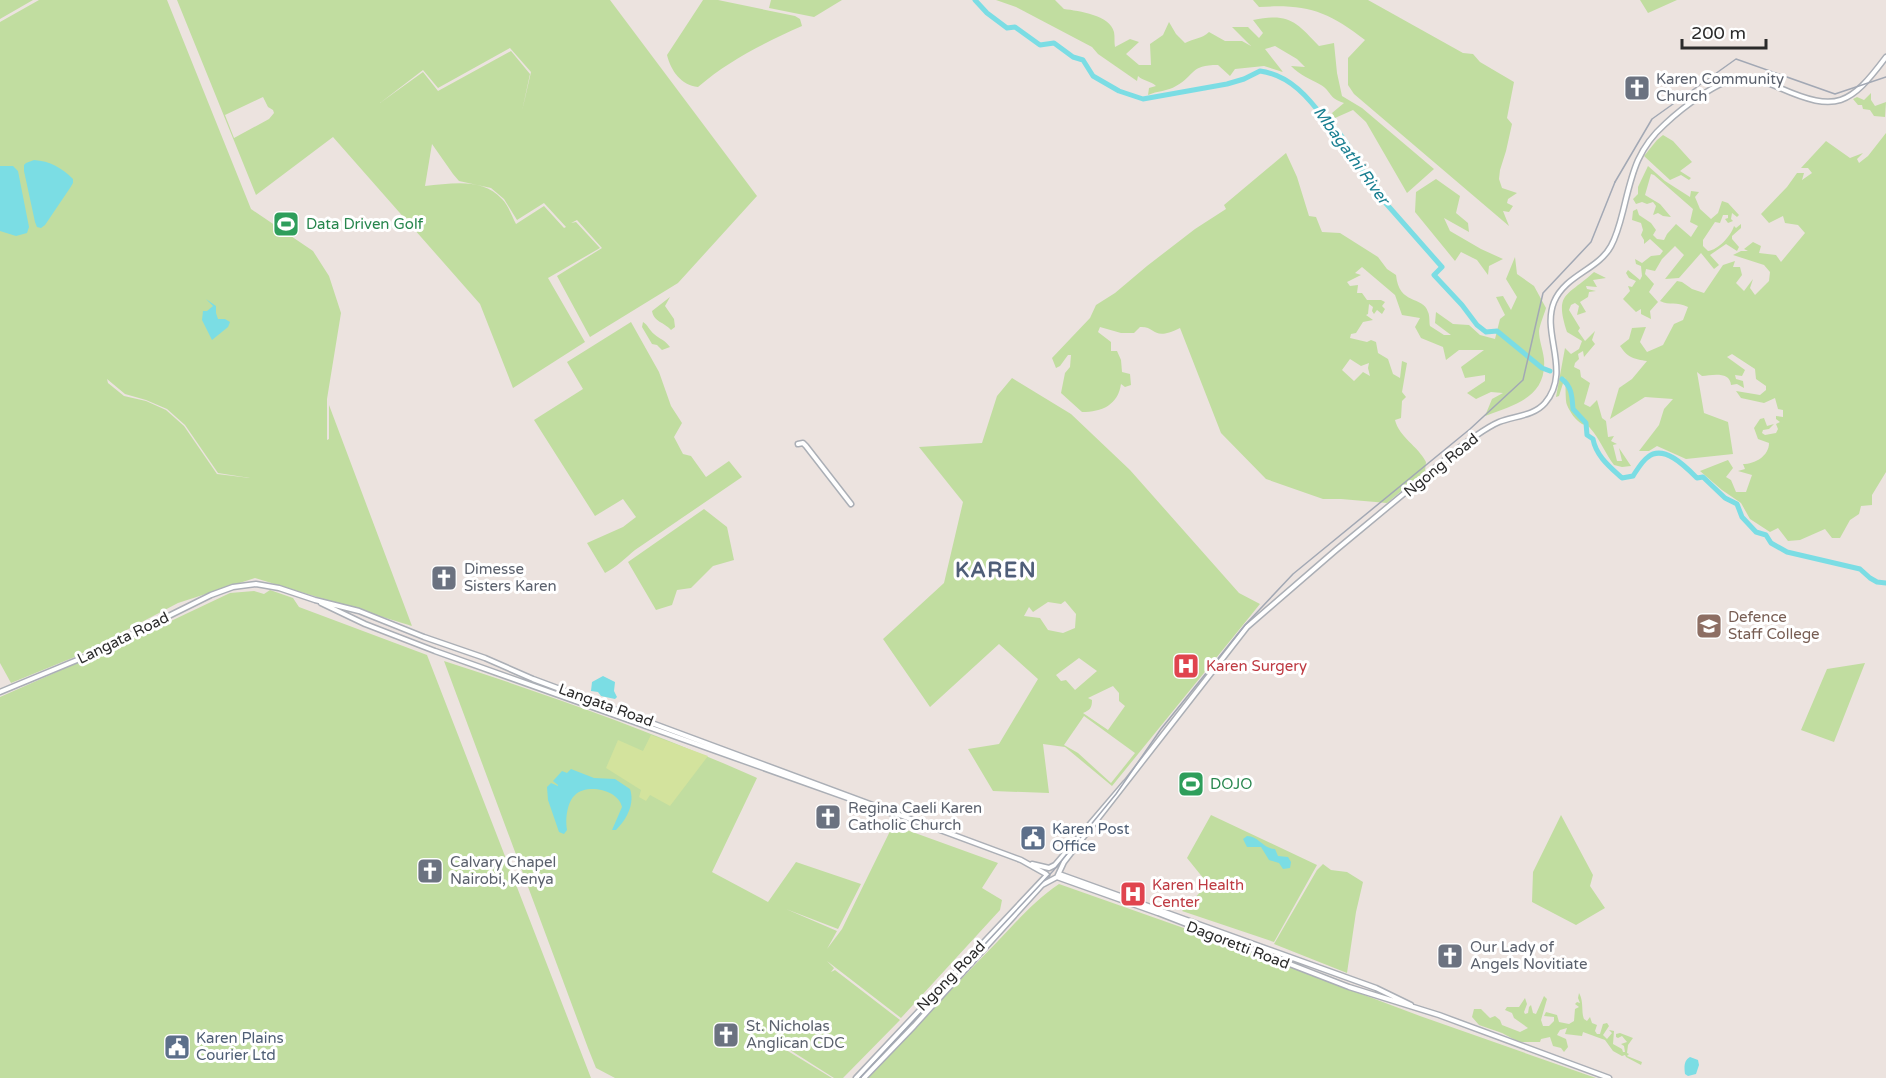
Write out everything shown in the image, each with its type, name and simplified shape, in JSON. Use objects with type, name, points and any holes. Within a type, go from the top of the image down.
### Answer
[{"type":"main road","name":"Ngong Road","points":[[864,1078],[1041,885],[1051,868],[1125,783],[1251,623],[1465,444],[1496,424],[1530,413],[1546,402],[1556,377],[1551,315],[1554,302],[1564,286],[1595,263],[1612,245],[1639,156],[1648,142],[1666,123],[1724,82],[1740,78],[1758,79],[1815,102],[1842,100],[1866,84],[1886,57]]},
{"type":"main road","points":[[798,444],[803,443],[807,446],[851,504]]},
{"type":"main road","name":"Langata Road","points":[[0,692],[94,653],[212,595],[233,587],[261,584],[358,610],[512,670],[1032,864]]},
{"type":"main road","name":"Langata Road","points":[[315,600],[365,624],[475,665],[885,813],[896,814]]},
{"type":"main road","points":[[365,624],[364,619],[369,615]]},
{"type":"main road","points":[[475,665],[479,662],[478,656]]},
{"type":"main road","points":[[592,708],[595,701]]},
{"type":"main road","name":"Ngong Road","points":[[1058,874],[1101,812]]},
{"type":"main road","points":[[1032,864],[1051,868],[1058,874]]},
{"type":"main road","points":[[1032,864],[1048,876],[1058,874]]},
{"type":"main road","name":"Dagoretti Road","points":[[1058,874],[1179,915],[1269,951],[1372,987],[1420,1009]]},
{"type":"main road","name":"Dagoretti Road","points":[[1058,874],[1369,994],[1420,1009],[1609,1078]]},
{"type":"main road","name":"Ngong Road","points":[[856,1078],[1048,876]]},
{"type":"main road","points":[[1369,994],[1374,992],[1372,987]]},
{"type":"green space","points":[[0,0],[33,0],[0,19]]},
{"type":"green space","points":[[39,0],[167,0],[251,209],[313,251],[329,276],[341,313],[327,399],[327,440],[329,439],[329,405],[412,626],[255,578],[178,603],[77,656],[11,683],[0,663],[0,22]],"holes":[[[107,379],[125,394],[146,400],[167,409],[185,425],[218,473],[250,478],[217,474],[184,426],[166,410],[146,401],[124,396],[108,383]]]},
{"type":"green space","points":[[177,0],[610,0],[757,196],[678,283],[590,337],[557,276],[602,248],[577,220],[571,223],[576,222],[600,248],[548,278],[585,342],[513,388],[480,304],[333,137],[256,195]],"holes":[[[510,48],[531,72],[522,111],[530,74],[511,51],[438,91],[423,72],[380,103],[423,70],[438,88]],[[263,97],[274,113],[269,119],[234,138],[225,115]],[[432,144],[459,181],[491,188],[504,199],[517,220],[544,203],[566,227],[564,228],[544,206],[516,224],[504,201],[485,187],[456,183],[425,186]]]},
{"type":"green space","points":[[703,0],[718,0],[795,16],[800,19],[802,26],[747,53],[722,68],[698,87],[692,86],[678,76],[667,55]]},
{"type":"green space","points":[[771,0],[842,0],[814,17],[769,8]]},
{"type":"green space","points":[[996,0],[1055,0],[1064,9],[1100,18],[1111,26],[1114,32],[1115,47],[1130,39],[1139,42],[1126,54],[1139,65],[1151,65],[1150,44],[1163,35],[1169,22],[1185,43],[1209,32],[1225,41],[1242,41],[1251,46],[1232,27],[1248,27],[1259,38],[1263,33],[1253,20],[1275,18],[1290,21],[1304,30],[1319,46],[1334,43],[1342,96],[1362,108],[1434,169],[1407,193],[1366,122],[1353,110],[1335,118],[1332,113],[1344,103],[1335,99],[1321,85],[1294,69],[1291,66],[1305,67],[1297,59],[1275,46],[1265,49],[1283,72],[1264,66],[1235,69],[1230,76],[1218,65],[1209,65],[1197,69],[1173,88],[1148,95],[1149,88],[1156,86],[1154,84],[1138,76],[1137,81],[1098,54],[1092,47],[1016,7]]},
{"type":"green space","points":[[1253,0],[1368,0],[1463,53],[1473,54],[1480,62],[1514,82],[1507,118],[1512,124],[1499,179],[1502,188],[1517,193],[1508,199],[1507,203],[1513,206],[1509,212],[1503,211],[1509,226],[1354,94],[1348,85],[1348,58],[1365,40],[1339,22],[1316,12],[1304,8],[1259,7]]},
{"type":"green space","points":[[1640,0],[1677,0],[1648,13]]},
{"type":"green space","points":[[1871,93],[1871,100],[1875,106],[1886,102],[1885,117],[1874,116],[1870,110],[1863,109],[1862,105],[1858,105],[1853,99],[1857,97],[1864,100]]},
{"type":"green space","points":[[1886,133],[1886,472],[1872,495],[1872,505],[1861,506],[1859,514],[1850,520],[1840,538],[1832,538],[1825,529],[1800,540],[1788,541],[1778,528],[1770,532],[1750,519],[1741,503],[1700,471],[1728,460],[1733,468],[1726,477],[1731,480],[1736,492],[1746,492],[1752,475],[1738,471],[1745,469],[1743,464],[1752,463],[1764,455],[1769,443],[1758,439],[1754,428],[1760,419],[1764,418],[1767,426],[1774,424],[1762,433],[1765,435],[1776,433],[1778,429],[1776,424],[1780,422],[1776,416],[1783,417],[1783,410],[1778,409],[1775,398],[1764,403],[1741,398],[1736,391],[1760,395],[1766,390],[1766,386],[1756,379],[1755,369],[1732,354],[1727,357],[1745,370],[1742,376],[1735,375],[1736,379],[1743,381],[1744,388],[1737,384],[1731,385],[1724,376],[1702,376],[1697,372],[1704,413],[1728,422],[1733,454],[1686,459],[1657,446],[1649,451],[1639,451],[1659,425],[1664,409],[1673,399],[1645,397],[1610,419],[1619,388],[1632,379],[1647,361],[1632,357],[1620,346],[1629,339],[1632,328],[1646,327],[1640,342],[1647,352],[1663,345],[1674,324],[1683,320],[1688,307],[1660,301],[1677,281],[1704,293],[1723,265],[1735,261],[1733,267],[1740,267],[1742,275],[1736,283],[1744,291],[1753,279],[1750,288],[1755,295],[1769,281],[1770,272],[1764,265],[1733,255],[1741,251],[1748,251],[1744,249],[1753,242],[1761,246],[1759,253],[1776,255],[1781,262],[1805,233],[1798,225],[1785,223],[1783,216],[1769,223],[1761,214],[1797,173],[1804,173],[1802,180],[1812,173],[1808,168],[1801,168],[1826,141],[1850,158],[1863,153],[1857,159],[1859,163],[1868,156]]},
{"type":"green space","points":[[1663,135],[1673,141],[1692,162],[1680,171],[1691,178],[1689,180],[1681,175],[1670,180],[1644,156]]},
{"type":"green space","points":[[1286,153],[1297,177],[1309,216],[1316,217],[1322,232],[1340,233],[1378,257],[1387,269],[1396,275],[1398,285],[1406,296],[1425,307],[1429,314],[1430,326],[1444,335],[1451,335],[1435,323],[1436,312],[1453,324],[1469,325],[1480,335],[1495,339],[1500,319],[1505,315],[1496,297],[1503,296],[1511,310],[1517,297],[1506,279],[1515,257],[1517,274],[1534,286],[1546,308],[1539,331],[1544,372],[1535,391],[1518,403],[1485,416],[1492,399],[1503,393],[1491,392],[1476,399],[1467,393],[1485,381],[1485,375],[1465,378],[1461,367],[1484,350],[1459,350],[1446,360],[1443,347],[1421,338],[1415,327],[1420,318],[1402,315],[1395,295],[1362,267],[1355,273],[1361,275],[1347,282],[1350,286],[1358,285],[1357,293],[1362,293],[1367,300],[1385,302],[1382,306],[1385,309],[1382,314],[1377,310],[1374,314],[1373,307],[1369,304],[1366,315],[1373,320],[1363,322],[1350,338],[1376,342],[1378,353],[1388,359],[1393,374],[1400,378],[1402,361],[1407,363],[1402,392],[1406,397],[1402,401],[1401,418],[1395,420],[1400,431],[1426,462],[1425,471],[1387,503],[1323,499],[1266,479],[1221,433],[1180,328],[1160,334],[1145,327],[1140,327],[1134,333],[1121,333],[1100,327],[1098,332],[1111,342],[1111,351],[1117,351],[1121,360],[1122,372],[1130,374],[1131,385],[1125,387],[1121,384],[1116,397],[1108,406],[1096,411],[1082,412],[1061,393],[1065,373],[1070,367],[1071,355],[1068,355],[1056,368],[1052,358],[1090,318],[1096,305],[1115,293],[1195,229],[1226,209],[1224,205]],"holes":[[[1350,359],[1361,366],[1369,363],[1370,376],[1363,372],[1354,381],[1342,370]]]},
{"type":"green space","points":[[1648,166],[1665,181],[1690,197],[1691,191],[1699,192],[1695,197],[1700,209],[1711,219],[1718,213],[1722,201],[1728,203],[1739,215],[1737,217],[1732,213],[1733,221],[1728,223],[1725,219],[1728,215],[1723,215],[1720,223],[1715,222],[1703,240],[1703,246],[1708,251],[1724,242],[1734,226],[1736,228],[1741,224],[1741,228],[1732,236],[1739,247],[1737,251],[1726,244],[1710,255],[1719,265],[1714,269],[1701,253],[1679,278],[1665,279],[1684,255],[1675,246],[1662,259],[1655,271],[1646,269],[1645,274],[1654,284],[1649,292],[1658,302],[1650,311],[1651,319],[1641,314],[1641,309],[1636,312],[1623,299],[1630,291],[1628,286],[1632,287],[1636,281],[1629,278],[1626,273],[1628,270],[1640,280],[1642,276],[1641,266],[1636,264],[1635,259],[1642,263],[1651,256],[1660,255],[1663,251],[1650,239],[1644,244],[1641,223],[1632,220],[1633,211],[1637,209],[1639,215],[1651,223],[1656,230],[1653,235],[1657,239],[1664,240],[1676,224],[1691,237],[1698,226],[1690,222],[1693,209],[1654,175],[1651,174],[1645,195],[1660,204],[1671,217],[1658,213],[1653,215],[1656,206],[1653,202],[1636,204],[1633,199],[1638,194],[1638,187]]},
{"type":"green space","points":[[1436,179],[1460,196],[1456,213],[1468,223],[1469,232],[1444,218],[1450,231],[1503,259],[1489,266],[1488,275],[1477,260],[1461,252],[1455,261],[1415,212],[1416,192]]},
{"type":"green space","points":[[1594,272],[1606,278],[1593,280],[1597,287],[1586,286],[1587,289],[1596,291],[1589,292],[1588,297],[1580,302],[1586,312],[1577,315],[1579,306],[1575,303],[1569,310],[1585,341],[1595,331],[1592,340],[1595,344],[1584,357],[1583,351],[1578,354],[1579,359],[1574,367],[1580,370],[1581,377],[1590,383],[1584,404],[1590,407],[1597,400],[1602,418],[1606,421],[1608,437],[1614,436],[1611,441],[1617,444],[1613,445],[1617,461],[1622,461],[1619,448],[1631,466],[1614,465],[1589,427],[1573,416],[1566,403],[1565,377],[1559,396],[1556,397],[1565,348],[1571,354],[1579,349],[1582,341],[1567,332],[1563,319],[1563,302],[1570,291]]},
{"type":"green space","points":[[670,297],[665,306],[674,319],[675,327],[671,330],[657,320],[652,311]]},
{"type":"green space","points":[[631,322],[659,372],[671,406],[682,423],[674,437],[683,454],[691,456],[706,477],[729,461],[742,477],[605,573],[587,543],[623,527],[636,517],[623,499],[595,516],[534,420],[583,389],[567,362]]},
{"type":"green space","points":[[643,322],[670,347],[662,350],[652,344],[642,327]]},
{"type":"green space","points":[[1012,378],[1071,414],[1130,470],[1239,593],[1260,604],[1112,786],[1065,747],[1043,744],[1049,793],[993,791],[968,749],[999,744],[1038,679],[999,644],[930,707],[883,639],[944,583],[963,502],[919,447],[982,443],[997,396]],"holes":[[[1065,601],[1076,614],[1075,628],[1063,633],[1048,630],[1040,618],[1024,616],[1029,607],[1033,612],[1048,602],[1061,604]],[[1079,658],[1097,671],[1075,690],[1066,680],[1061,681],[1056,675]],[[1113,686],[1119,693],[1119,701],[1125,706],[1108,730],[1083,713],[1091,707],[1092,700],[1088,698]],[[1084,716],[1135,753],[1111,783],[1078,753],[1064,745]]]},
{"type":"green space","points":[[704,509],[727,527],[734,560],[713,566],[691,588],[677,590],[672,605],[656,610],[628,562]]},
{"type":"green space","points":[[270,590],[293,598],[299,607],[427,655],[591,1078],[0,1078],[0,697],[230,593],[254,591],[264,594]]},
{"type":"green space","points":[[444,661],[601,715],[757,778],[712,872],[768,902],[796,862],[861,884],[838,929],[786,909],[837,931],[827,949],[842,929],[893,825],[998,863],[982,888],[1002,900],[1000,910],[901,1018],[827,961],[834,968],[831,972],[835,970],[900,1020],[843,1078],[834,1078],[779,1043],[778,1045],[832,1078],[615,1078],[596,1068]]},
{"type":"green space","points":[[1865,663],[1834,742],[1801,730],[1827,669]]},
{"type":"green space","points":[[651,735],[708,756],[670,806],[650,795],[646,801],[639,797],[641,790],[606,768],[618,740],[643,751]]},
{"type":"green space","points":[[1211,815],[1317,865],[1274,942],[1182,911],[1208,884],[1187,858]]},
{"type":"green space","points":[[1561,815],[1593,875],[1590,886],[1605,908],[1576,925],[1532,902],[1533,872]]},
{"type":"green space","points":[[1323,864],[1331,870],[1347,872],[1363,882],[1347,973],[1274,944],[1317,870]]},
{"type":"green space","points":[[1059,884],[1596,1078],[868,1078],[1020,918]]},
{"type":"green space","points":[[1579,993],[1584,1019],[1587,1021],[1590,1017],[1592,1023],[1597,1025],[1595,1031],[1597,1034],[1600,1034],[1603,1024],[1607,1023],[1609,1026],[1603,1035],[1607,1039],[1612,1033],[1609,1030],[1614,1031],[1613,1044],[1623,1052],[1625,1052],[1624,1046],[1621,1044],[1627,1042],[1622,1036],[1616,1037],[1616,1034],[1620,1033],[1633,1038],[1628,1045],[1627,1053],[1629,1054],[1627,1056],[1642,1062],[1641,1065],[1613,1051],[1605,1040],[1583,1032],[1582,1036],[1565,1034],[1567,1028],[1560,1030],[1557,1035],[1566,1039],[1568,1047],[1564,1052],[1561,1048],[1553,1046],[1550,1037],[1541,1039],[1540,1042],[1519,1042],[1479,1025],[1472,1017],[1474,1009],[1481,1009],[1490,1018],[1495,1016],[1502,1025],[1520,1032],[1528,1028],[1514,1018],[1512,1013],[1505,1010],[1507,1007],[1519,1007],[1525,998],[1527,1004],[1525,1014],[1528,1013],[1531,1005],[1533,1013],[1536,1014],[1544,996],[1547,999],[1541,1020],[1543,1026],[1549,1026],[1554,1021],[1554,1017],[1544,1016],[1546,1012],[1557,1015],[1559,1022],[1569,1024],[1574,1021],[1575,1009],[1579,1007],[1575,1004],[1580,1003]]},
{"type":"water","points":[[34,160],[55,166],[73,179],[70,188],[41,228],[37,227],[35,222],[24,171],[24,165]]},
{"type":"water","points":[[0,166],[13,166],[18,171],[29,227],[27,233],[16,236],[0,231]]},
{"type":"water","points":[[206,299],[216,306],[218,319],[230,322],[228,327],[212,340],[202,320],[203,311],[213,306]]},
{"type":"water","points":[[603,676],[615,682],[614,691],[617,697],[615,699],[591,691],[592,682]]},
{"type":"water","points":[[571,769],[594,778],[615,779],[630,789],[629,811],[616,830],[612,830],[622,807],[620,801],[602,790],[587,789],[580,791],[572,798],[567,811],[567,830],[564,834],[559,832],[548,800],[547,787],[551,783],[558,786],[553,781],[562,771],[567,773]]},
{"type":"water","points":[[1247,836],[1275,849],[1278,856],[1288,857],[1291,862],[1290,868],[1283,869],[1279,863],[1269,860],[1261,847],[1247,847],[1243,839]]},
{"type":"water","points":[[1690,1057],[1698,1060],[1699,1065],[1696,1074],[1688,1076],[1685,1074],[1685,1066]]},
{"type":"waterway","name":"Mbagathi River","points":[[975,0],[987,13],[1007,28],[1015,27],[1040,45],[1054,43],[1073,57],[1083,60],[1093,76],[1119,91],[1143,99],[1227,84],[1260,71],[1281,77],[1306,96],[1340,134],[1356,158],[1368,183],[1442,267],[1434,275],[1477,325],[1486,332],[1497,331],[1542,368],[1550,371]]},
{"type":"waterway","points":[[1562,379],[1570,389],[1573,409],[1586,423],[1587,435],[1593,439],[1604,461],[1622,478],[1633,476],[1648,457],[1661,453],[1668,455],[1681,463],[1697,478],[1703,477],[1725,498],[1737,504],[1742,517],[1756,532],[1766,535],[1771,543],[1787,552],[1860,569],[1877,582],[1886,583]]},
{"type":"tram line","points":[[860,1078],[1053,871],[1116,794],[1161,729],[1245,625],[1293,574],[1470,429],[1523,380],[1543,293],[1591,242],[1615,182]]},
{"type":"railway","points":[[1615,182],[1652,119],[1736,59],[1835,94],[1886,77]]},
{"type":"place","name":"Karen Community Church","points":[[1637,88]]},
{"type":"place","name":"Data Driven Golf","points":[[286,224]]},
{"type":"place","name":"Dimesse Sisters Karen","points":[[444,578]]},
{"type":"place","name":"Defence Staff College","points":[[1709,626]]},
{"type":"place","name":"Karen Surgery","points":[[1186,666]]},
{"type":"place","name":"DOJO","points":[[1191,784]]},
{"type":"place","name":"Regina Caeli Karen Catholic Church","points":[[828,817]]},
{"type":"place","name":"Karen Post Office","points":[[1033,838]]},
{"type":"place","name":"Calvary Chapel Nairobi, Kenya","points":[[430,871]]},
{"type":"place","name":"Karen Health Center","points":[[1133,894]]},
{"type":"place","name":"Our Lady of Angels Novitiate","points":[[1450,956]]},
{"type":"place","name":"St. Nicholas Anglican CDC","points":[[726,1035]]},
{"type":"place","name":"Karen Plains Courier Ltd","points":[[177,1047]]},
{"type":"district","name":"KAREN","points":[[996,570]]}]
